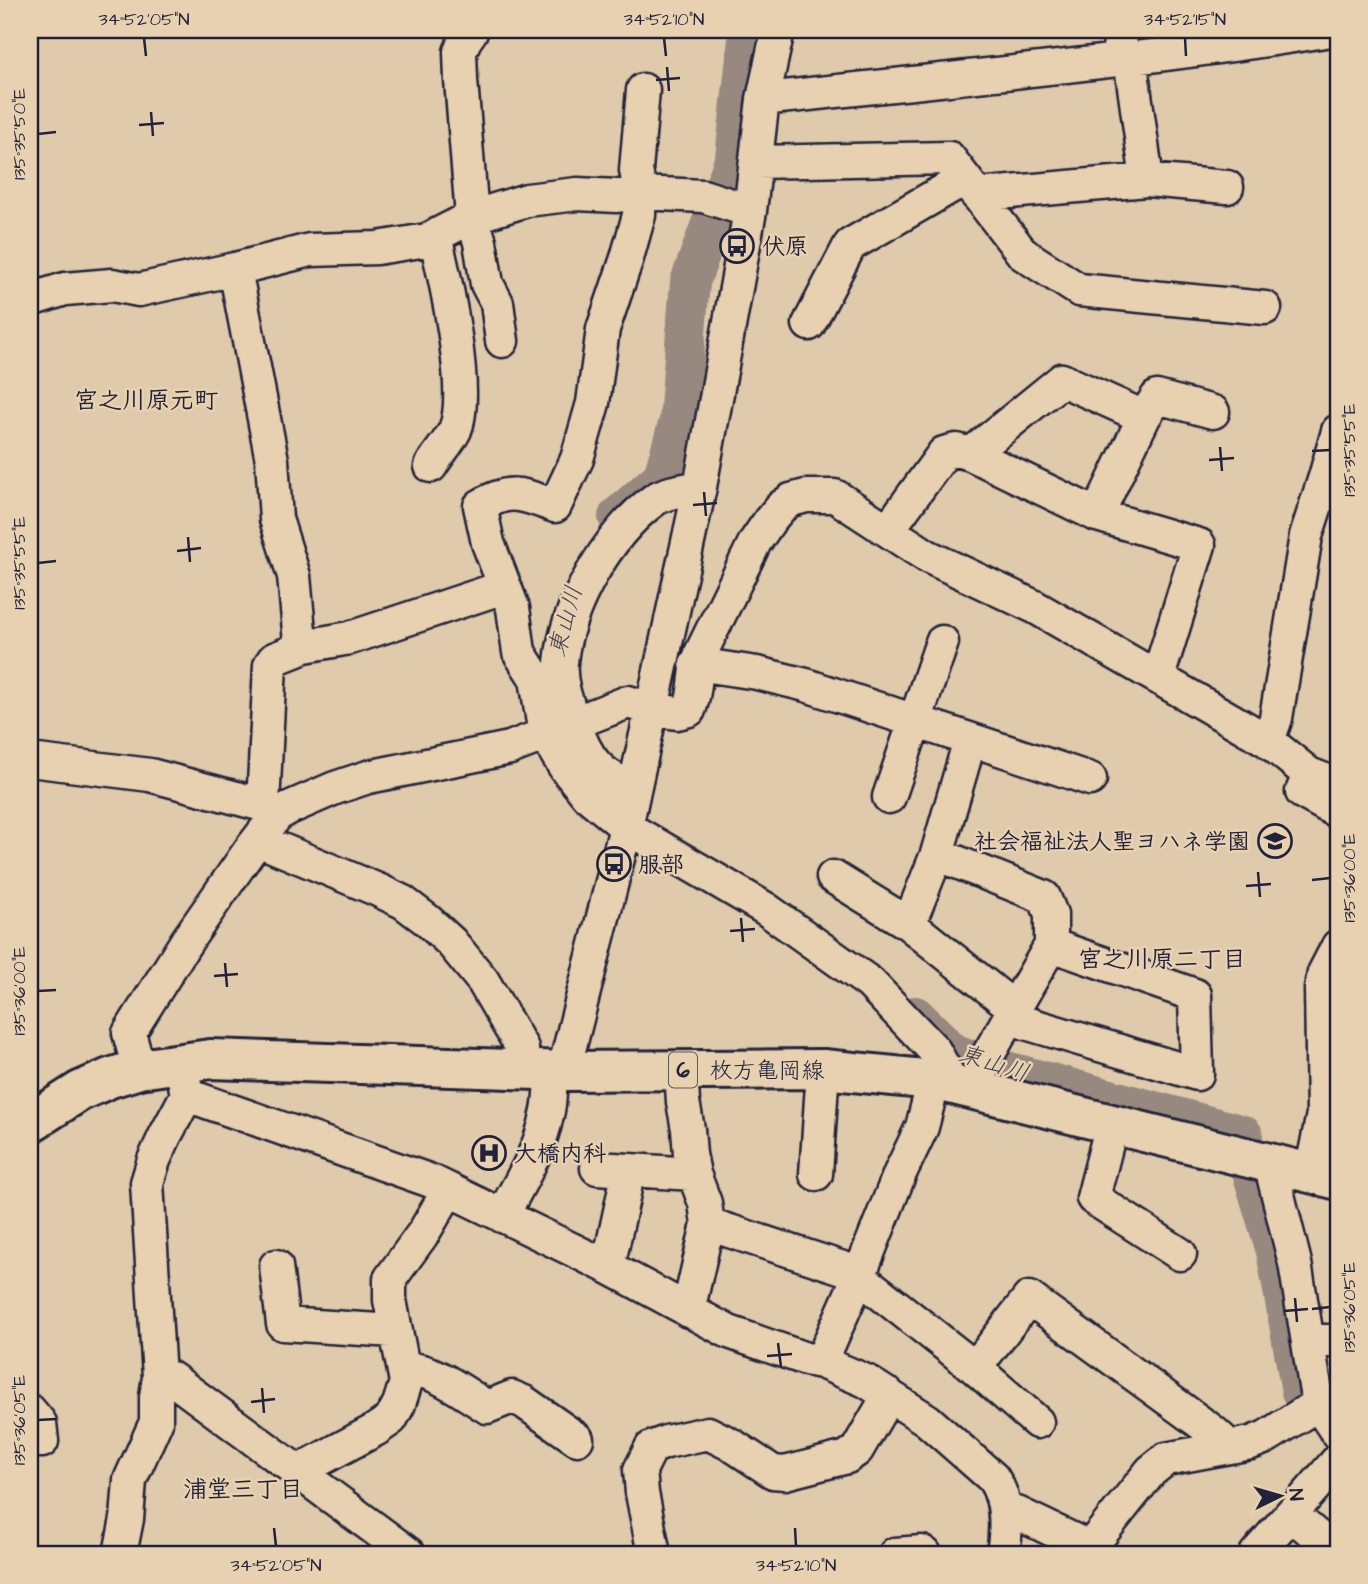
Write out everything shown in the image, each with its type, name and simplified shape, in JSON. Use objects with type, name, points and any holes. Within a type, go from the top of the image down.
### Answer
[{"type":"main road","name":"枚方亀岡線","points":[[32,1117],[80,1091],[139,1069],[184,1079],[210,1059],[546,1071],[822,1069],[966,1076],[1112,1124],[1324,1177]]},
{"type":"street","points":[[546,1071],[567,1058],[630,805],[700,486],[730,204],[756,162],[764,99],[778,30]]},
{"type":"street","points":[[764,99],[1123,49],[1331,30]]},
{"type":"street","points":[[464,33],[460,52],[461,80],[472,216],[480,242],[487,284],[497,303],[502,341]]},
{"type":"street","points":[[1123,49],[1147,180]]},
{"type":"street","points":[[643,90],[636,170],[640,193],[639,215],[603,329],[593,404],[577,459],[555,506],[511,493],[495,497],[480,506],[488,543],[513,608],[519,652],[536,679],[560,729],[596,765],[619,782],[630,805],[870,984],[934,1050],[966,1076]]},
{"type":"street","points":[[756,162],[949,158],[1023,254],[1079,290],[1265,308]]},
{"type":"street","points":[[809,324],[850,245],[971,187],[1147,180],[1227,187]]},
{"type":"street","points":[[30,300],[65,289],[112,285],[139,290],[310,250],[377,248],[435,236],[472,216],[527,200],[577,194],[617,196],[640,193],[730,204]]},
{"type":"street","points":[[431,466],[456,429],[460,388],[444,273],[435,236]]},
{"type":"street","points":[[235,269],[272,460],[276,519],[294,576],[299,648]]},
{"type":"street","points":[[971,454],[1062,380],[1144,417]]},
{"type":"street","points":[[1097,515],[1144,417],[1157,397],[1213,412]]},
{"type":"street","points":[[1268,741],[1276,718],[1306,536],[1332,479],[1338,431]]},
{"type":"street","points":[[888,530],[943,453],[956,450],[971,454],[1097,515],[1199,545],[1158,677]]},
{"type":"street","points":[[560,729],[566,701],[561,664],[568,633],[589,578],[628,525],[656,498],[700,486]]},
{"type":"street","points":[[30,760],[150,775],[270,810],[368,777],[510,748],[628,702],[677,713],[688,710],[694,699],[696,664],[755,542],[781,507],[792,500],[806,496],[835,496],[927,556],[1035,607],[1268,741],[1324,779],[1302,792],[1338,812]]},
{"type":"street","points":[[139,1069],[129,1033],[186,942],[258,840],[270,810],[270,665],[274,659],[299,648],[350,638],[503,587]]},
{"type":"street","points":[[889,797],[942,642]]},
{"type":"street","points":[[696,664],[782,679],[916,720],[1090,779]]},
{"type":"street","points":[[909,925],[937,854],[970,740]]},
{"type":"street","points":[[258,840],[378,890],[403,902],[428,920],[451,942],[483,981],[522,1048],[546,1071],[547,1117],[528,1167],[502,1216]]},
{"type":"street","points":[[821,1362],[922,1127],[966,1076],[1012,1013],[1051,945],[1051,914],[1044,898],[937,854]]},
{"type":"street","points":[[833,877],[909,925],[1012,1013],[1197,1074],[1195,995],[1051,945]]},
{"type":"street","points":[[1324,1177],[1321,989],[1324,973],[1338,946]]},
{"type":"street","points":[[816,1174],[822,1069]]},
{"type":"street","points":[[681,1070],[694,1174],[705,1203],[708,1224],[688,1311]]},
{"type":"street","points":[[120,1554],[127,1519],[130,1480],[156,1422],[159,1377],[147,1183],[184,1079],[431,1181],[608,1267],[729,1332],[821,1362],[866,1381],[927,1420],[993,1478],[1000,1488],[1005,1514],[1003,1554]]},
{"type":"street","points":[[1112,1124],[1093,1198],[1180,1254]]},
{"type":"street","points":[[1005,1514],[1017,1513],[1086,1546],[1092,1545],[1151,1471],[1166,1459],[1266,1437],[1312,1409],[1323,1341],[1295,1263],[1273,1175],[1273,1163]]},
{"type":"street","points":[[597,1168],[694,1174]]},
{"type":"street","points":[[608,1267],[629,1170]]},
{"type":"street","points":[[302,1476],[308,1466],[391,1419],[406,1382],[390,1300],[390,1279],[424,1232],[448,1191]]},
{"type":"street","points":[[708,1224],[852,1270],[975,1368],[1037,1422]]},
{"type":"street","points":[[276,1266],[283,1324],[395,1331]]},
{"type":"street","points":[[975,1368],[1030,1298],[1212,1431],[1222,1440],[1224,1448]]},
{"type":"street","points":[[405,1368],[417,1369],[440,1378],[487,1407],[512,1397],[524,1402],[577,1439]]},
{"type":"street","points":[[159,1377],[170,1378],[409,1554]]},
{"type":"street","points":[[654,1554],[640,1470],[651,1448],[708,1433],[773,1472],[785,1473],[848,1457],[857,1450],[889,1395]]},
{"type":"street","points":[[1312,1409],[1338,1434]]},
{"type":"street","points":[[30,1411],[40,1423],[42,1441],[30,1441]]},
{"type":"street","points":[[1256,1554],[1338,1460]]},
{"type":"street","points":[[1291,1514],[1338,1554]]},
{"type":"street","points":[[895,1554],[925,1554]]},
{"type":"waterway","name":"東山川","points":[[618,517],[663,477],[679,421],[690,282],[735,158],[749,30]]},
{"type":"waterway","name":"東山川","points":[[915,1016],[953,1053],[984,1065],[1243,1135]]},
{"type":"waterway","name":"東山川","points":[[1253,1175],[1276,1251],[1301,1391]]},
{"type":"place","name":"伏原","points":[[737,246]]},
{"type":"place","name":"社会福祉法人聖ヨハネ学園","points":[[1275,841]]},
{"type":"place","name":"服部","points":[[614,864]]},
{"type":"place","name":"大橋内科","points":[[489,1153]]},
{"type":"district","name":"宮之川原元町","points":[[146,400]]},
{"type":"district","name":"宮之川原二丁目","points":[[1162,959]]},
{"type":"district","name":"浦堂三丁目","points":[[243,1489]]}]
